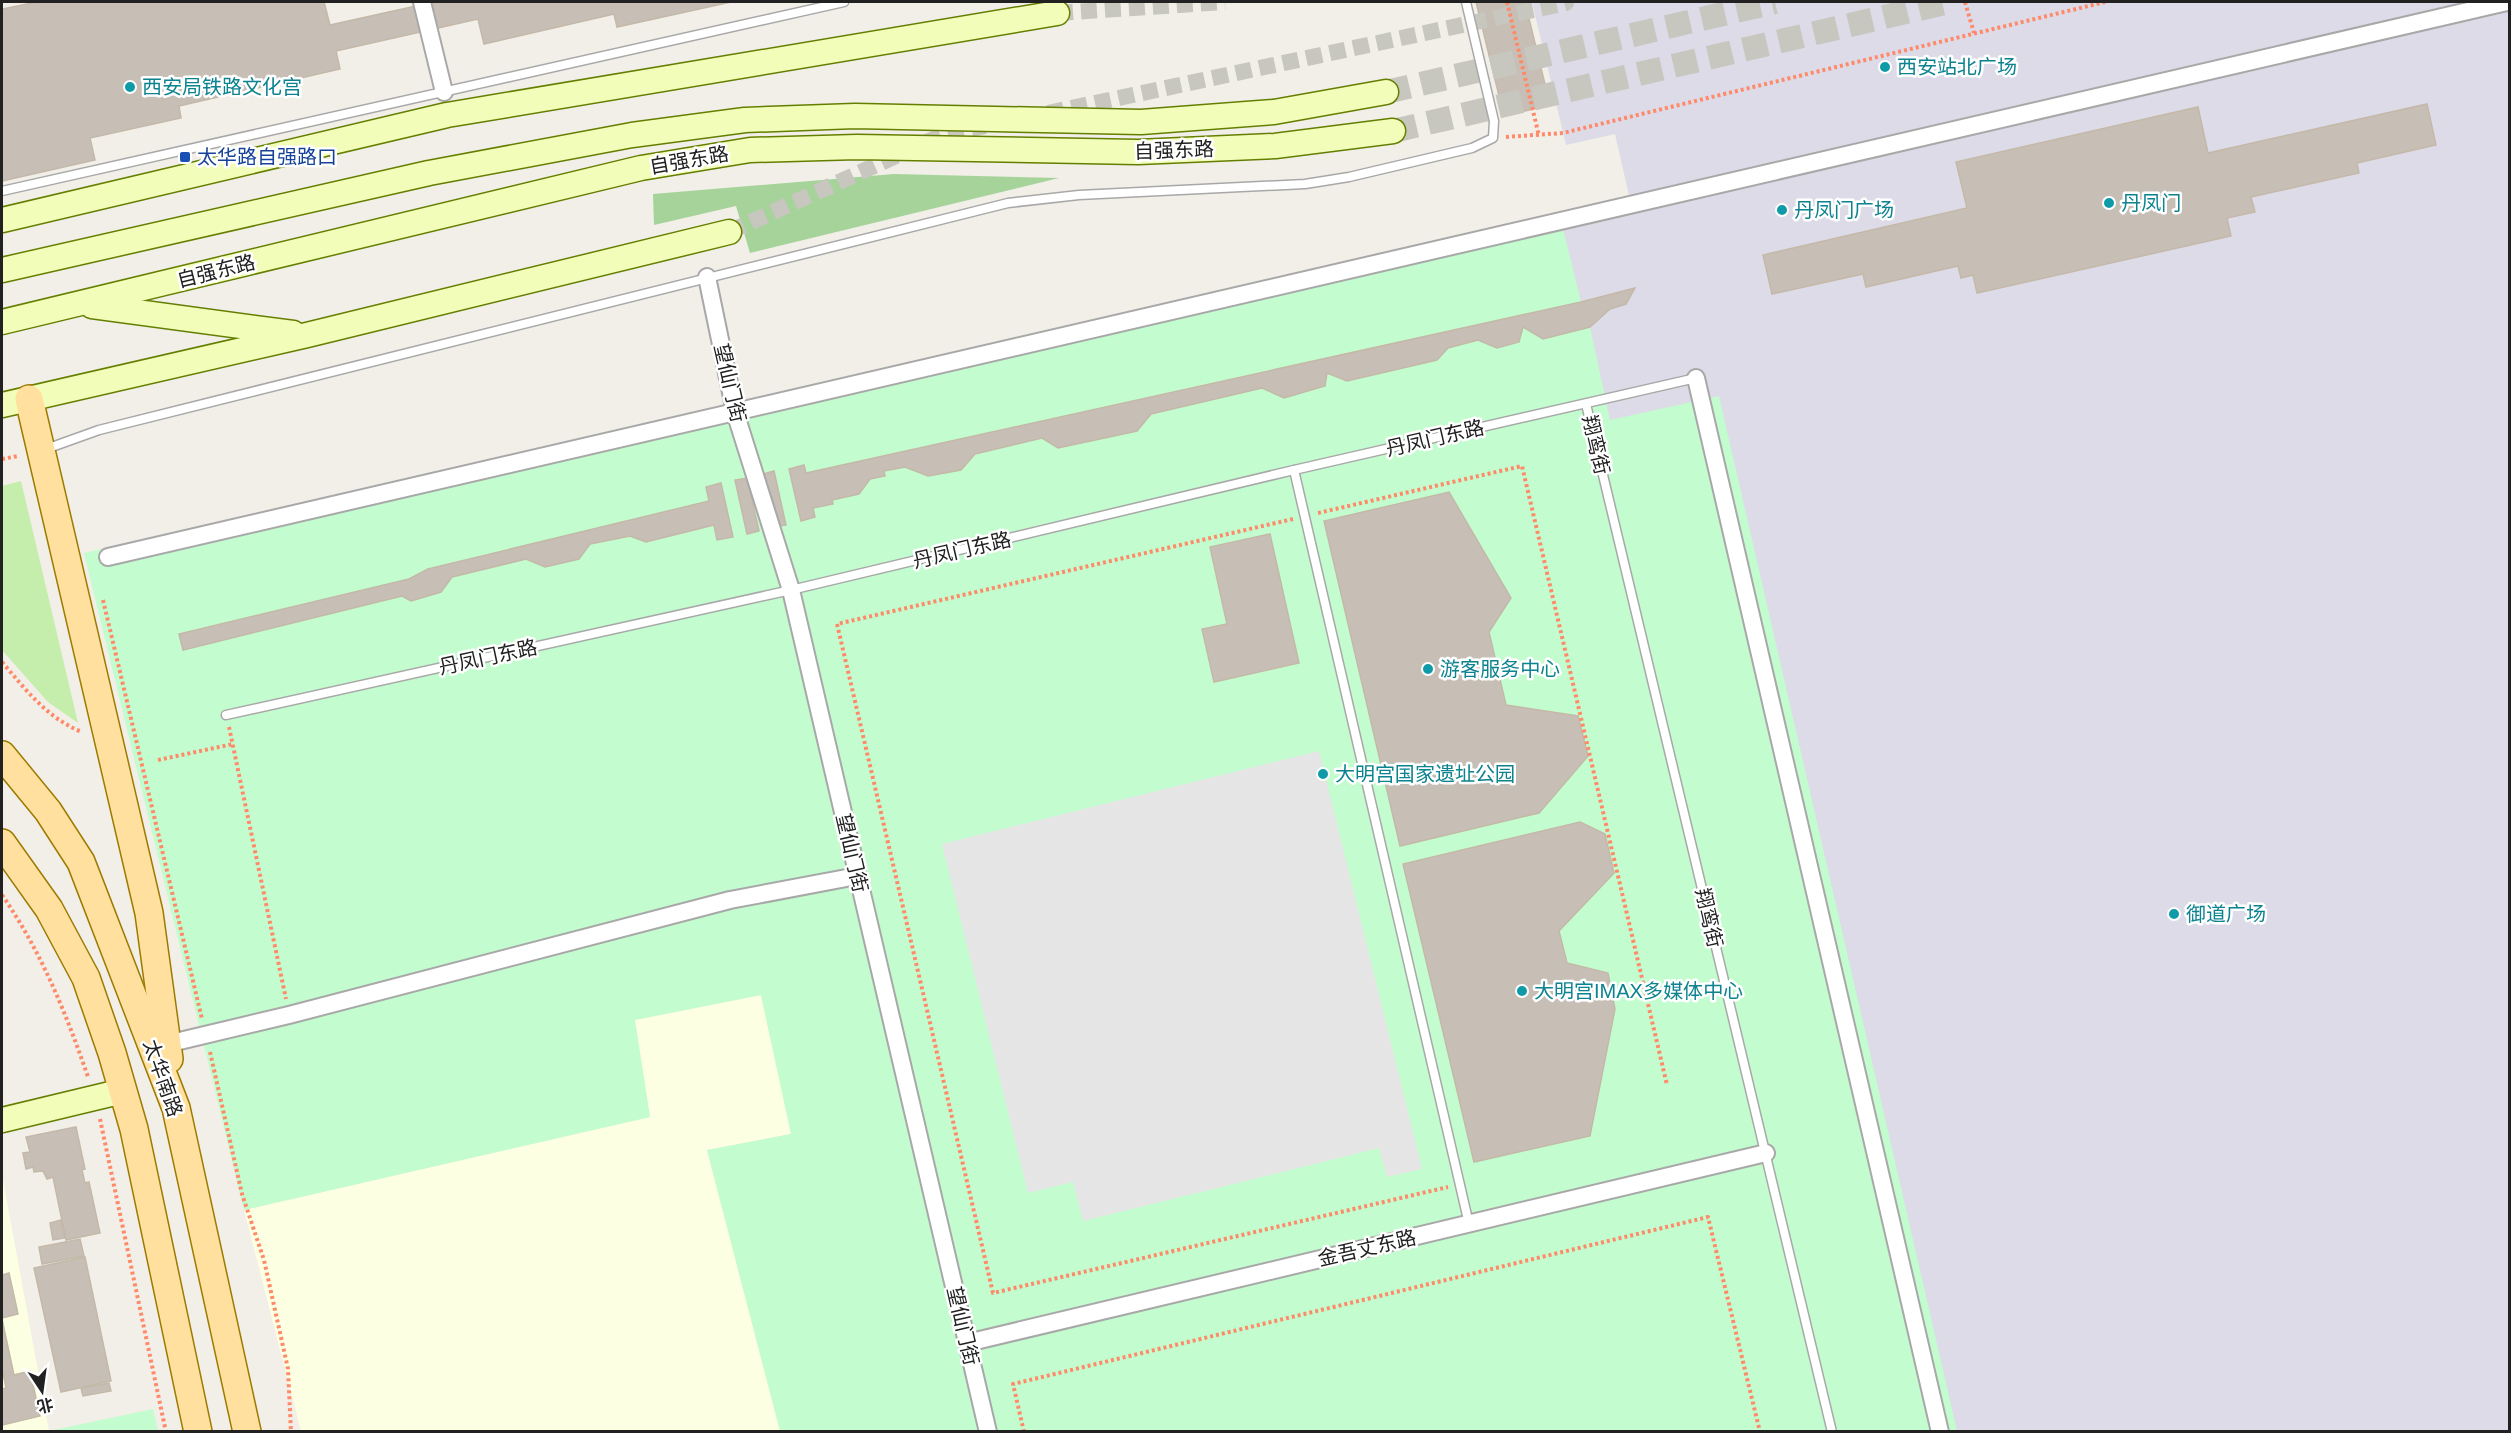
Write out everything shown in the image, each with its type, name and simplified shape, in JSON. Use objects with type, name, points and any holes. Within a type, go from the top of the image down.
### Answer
[{"type":"main road","points":[[2,220],[447,116],[1057,13]]},
{"type":"main road","name":"自强东路","points":[[2,270],[429,172],[633,135],[745,120],[855,116],[1141,122],[1274,112],[1386,92]]},
{"type":"main road","name":"自强东路","points":[[2,322],[641,168],[750,150],[856,147],[1138,153],[1275,146],[1393,131]]},
{"type":"main road","points":[[2,405],[729,232]]},
{"type":"main road","points":[[78,304],[307,334]]},
{"type":"main road","points":[[29,399],[149,913],[176,1108]]},
{"type":"main road","name":"太华南路","points":[[2,755],[48,811],[81,862],[176,1108],[247,1431]]},
{"type":"main road","name":"太华南路","points":[[2,843],[49,909],[86,978],[134,1129],[198,1431]]},
{"type":"main road","points":[[2,1120],[123,1091]]},
{"type":"street","points":[[422,2],[444,92]]},
{"type":"street","points":[[108,557],[2507,2]]},
{"type":"street","name":"望仙门街","points":[[706,277],[735,412],[791,590],[988,1431]]},
{"type":"street","points":[[1696,378],[1940,1431]]},
{"type":"street","points":[[167,1044],[289,1015],[730,900],[857,876]]},
{"type":"street","name":"金吾丈东路","points":[[967,1342],[1766,1153]]},
{"type":"lane","points":[[2,191],[844,2]]},
{"type":"lane","points":[[42,450],[99,430],[1008,203],[1079,195],[1305,184],[1349,177],[1472,148],[1494,138],[1494,121],[1466,2]]},
{"type":"lane","name":"丹凤门东路","points":[[226,715],[791,590],[1294,470],[1696,378]]},
{"type":"lane","name":"翔鸾街","points":[[1586,404],[1832,1431]]},
{"type":"lane","points":[[1294,470],[1469,1224]]},
{"type":"path","points":[[1507,2],[1539,136]]},
{"type":"path","points":[[1965,2],[1974,33]]},
{"type":"path","points":[[1494,138],[1563,133],[2105,2]]},
{"type":"path","points":[[1460,1184],[993,1293],[837,624],[1522,466],[1667,1085]]},
{"type":"path","points":[[101,590],[242,1194],[264,1260],[288,1369],[291,1431]]},
{"type":"path","points":[[2,662],[46,711],[75,729],[139,753]]},
{"type":"path","points":[[226,715],[289,1015]]},
{"type":"path","points":[[158,760],[233,744]]},
{"type":"path","points":[[2,895],[22,924],[51,981],[75,1038],[95,1098],[166,1431]]},
{"type":"path","points":[[1024,1431],[1013,1384],[1708,1217],[1760,1431]]},
{"type":"shaded area","name":"御道广场","points":[[1532,2],[2509,2],[2509,1431],[1957,1431],[1719,396],[1610,420],[1590,327],[1610,309],[1626,304],[1635,289],[1581,302],[1561,220],[1631,204],[1615,134],[1566,145]],"holes":[[[2427,104],[2357,163],[2358,173],[2251,197],[2254,212],[2227,218],[2231,236],[1978,293],[1973,275],[1961,278],[1958,266],[1863,274],[1772,294],[1763,255],[1967,208],[1956,162],[2198,107],[2208,153]]]},
{"type":"shaded area","points":[[1319,751],[1422,1169],[1387,1177],[1379,1148],[1083,1221],[1073,1182],[1028,1193],[942,844]]},
{"type":"shaded area","points":[[761,995],[791,1134],[707,1150],[780,1431],[301,1431],[244,1210],[650,1117],[634,1020]]},
{"type":"shaded area","points":[[2,1174],[49,1431],[2,1431]]},
{"type":"green space","name":"大明宫国家遗址公园","points":[[2488,2],[2509,1431],[780,1431],[707,1150],[791,1134],[761,995],[635,1020],[650,1117],[244,1210],[84,553]]},
{"type":"green space","points":[[894,174],[1059,178],[750,253],[736,206],[654,225],[653,194]]},
{"type":"green space","points":[[21,481],[78,723],[48,702],[2,650],[2,486]]},
{"type":"green space","points":[[153,1409],[158,1431],[49,1431]]},
{"type":"building","name":"西安局铁路文化宫","points":[[37,2],[324,2],[330,25],[434,2],[731,2],[617,27],[614,14],[484,44],[478,19],[336,51],[340,69],[179,106],[181,118],[90,138],[95,160],[2,181],[2,9]]},
{"type":"building","points":[[1476,2],[1525,2],[1550,105],[1504,116]]},
{"type":"building","name":"丹凤门","points":[[2427,104],[2436,145],[2357,163],[2359,173],[2251,197],[2255,212],[2227,218],[2231,236],[1977,293],[1973,275],[1961,278],[1958,266],[1866,287],[1863,274],[1772,294],[1763,255],[1967,208],[1956,162],[2198,107],[2208,153]]},
{"type":"building","points":[[1635,288],[1626,304],[1610,309],[1590,327],[1543,339],[1523,327],[1519,342],[1497,348],[1478,340],[1448,348],[1437,360],[1347,381],[1327,373],[1325,386],[1284,398],[1262,388],[1151,414],[1137,431],[1058,448],[1042,438],[975,454],[961,470],[928,476],[905,467],[884,471],[885,476],[870,479],[859,494],[832,500],[833,504],[813,508],[815,517],[801,521],[789,469],[804,465],[806,473],[1581,302]]},
{"type":"building","points":[[774,471],[786,525],[774,527],[763,474]]},
{"type":"building","points":[[747,478],[759,531],[747,534],[735,480]]},
{"type":"building","points":[[721,483],[733,537],[717,540],[714,525],[646,542],[630,536],[590,544],[579,559],[545,567],[526,559],[452,577],[441,592],[411,601],[402,596],[183,650],[179,634],[409,579],[428,569],[709,501],[706,487]]},
{"type":"building","name":"游客服务中心","points":[[1449,492],[1511,598],[1489,632],[1506,705],[1578,716],[1588,756],[1539,813],[1400,846],[1324,521]]},
{"type":"building","points":[[1270,534],[1299,663],[1214,682],[1202,629],[1227,624],[1210,547]]},
{"type":"building","name":"大明宫IMAX多媒体中心","points":[[1580,822],[1605,834],[1614,873],[1559,931],[1567,963],[1608,973],[1615,1009],[1590,1136],[1474,1162],[1403,864]]},
{"type":"building","points":[[76,1127],[85,1169],[82,1170],[85,1183],[89,1182],[100,1233],[66,1240],[53,1177],[47,1179],[43,1171],[34,1172],[33,1167],[26,1169],[23,1153],[30,1152],[26,1137]]},
{"type":"building","points":[[61,1220],[65,1238],[53,1240],[50,1223]]},
{"type":"building","points":[[80,1239],[84,1256],[42,1264],[39,1247]]},
{"type":"building","points":[[85,1257],[111,1381],[61,1392],[34,1268]]},
{"type":"building","points":[[9,1273],[18,1314],[2,1318],[2,1275]]},
{"type":"building","points":[[2,1319],[14,1375],[30,1371],[40,1416],[2,1425],[2,1389],[6,1388],[2,1368]]},
{"type":"building","points":[[109,1383],[111,1391],[83,1396],[81,1388]]},
{"type":"tunnel","points":[[1057,13],[1225,2]]},
{"type":"tunnel","points":[[1048,113],[1566,2]]},
{"type":"tunnel","points":[[1386,92],[1775,2]]},
{"type":"tunnel","points":[[1393,131],[1949,2]]},
{"type":"tunnel","points":[[729,232],[940,136],[985,126]]},
{"type":"place","name":"西安站北广场","points":[[1885,67]]},
{"type":"place","name":"西安局铁路文化宫","points":[[130,87]]},
{"type":"place","name":"太华路自强路口","points":[[185,157]]},
{"type":"place","name":"丹凤门","points":[[2109,203]]},
{"type":"place","name":"丹凤门广场","points":[[1782,210]]},
{"type":"place","name":"游客服务中心","points":[[1428,669]]},
{"type":"place","name":"大明宫国家遗址公园","points":[[1323,774]]},
{"type":"place","name":"御道广场","points":[[2174,914]]},
{"type":"place","name":"大明宫IMAX多媒体中心","points":[[1522,991]]}]
